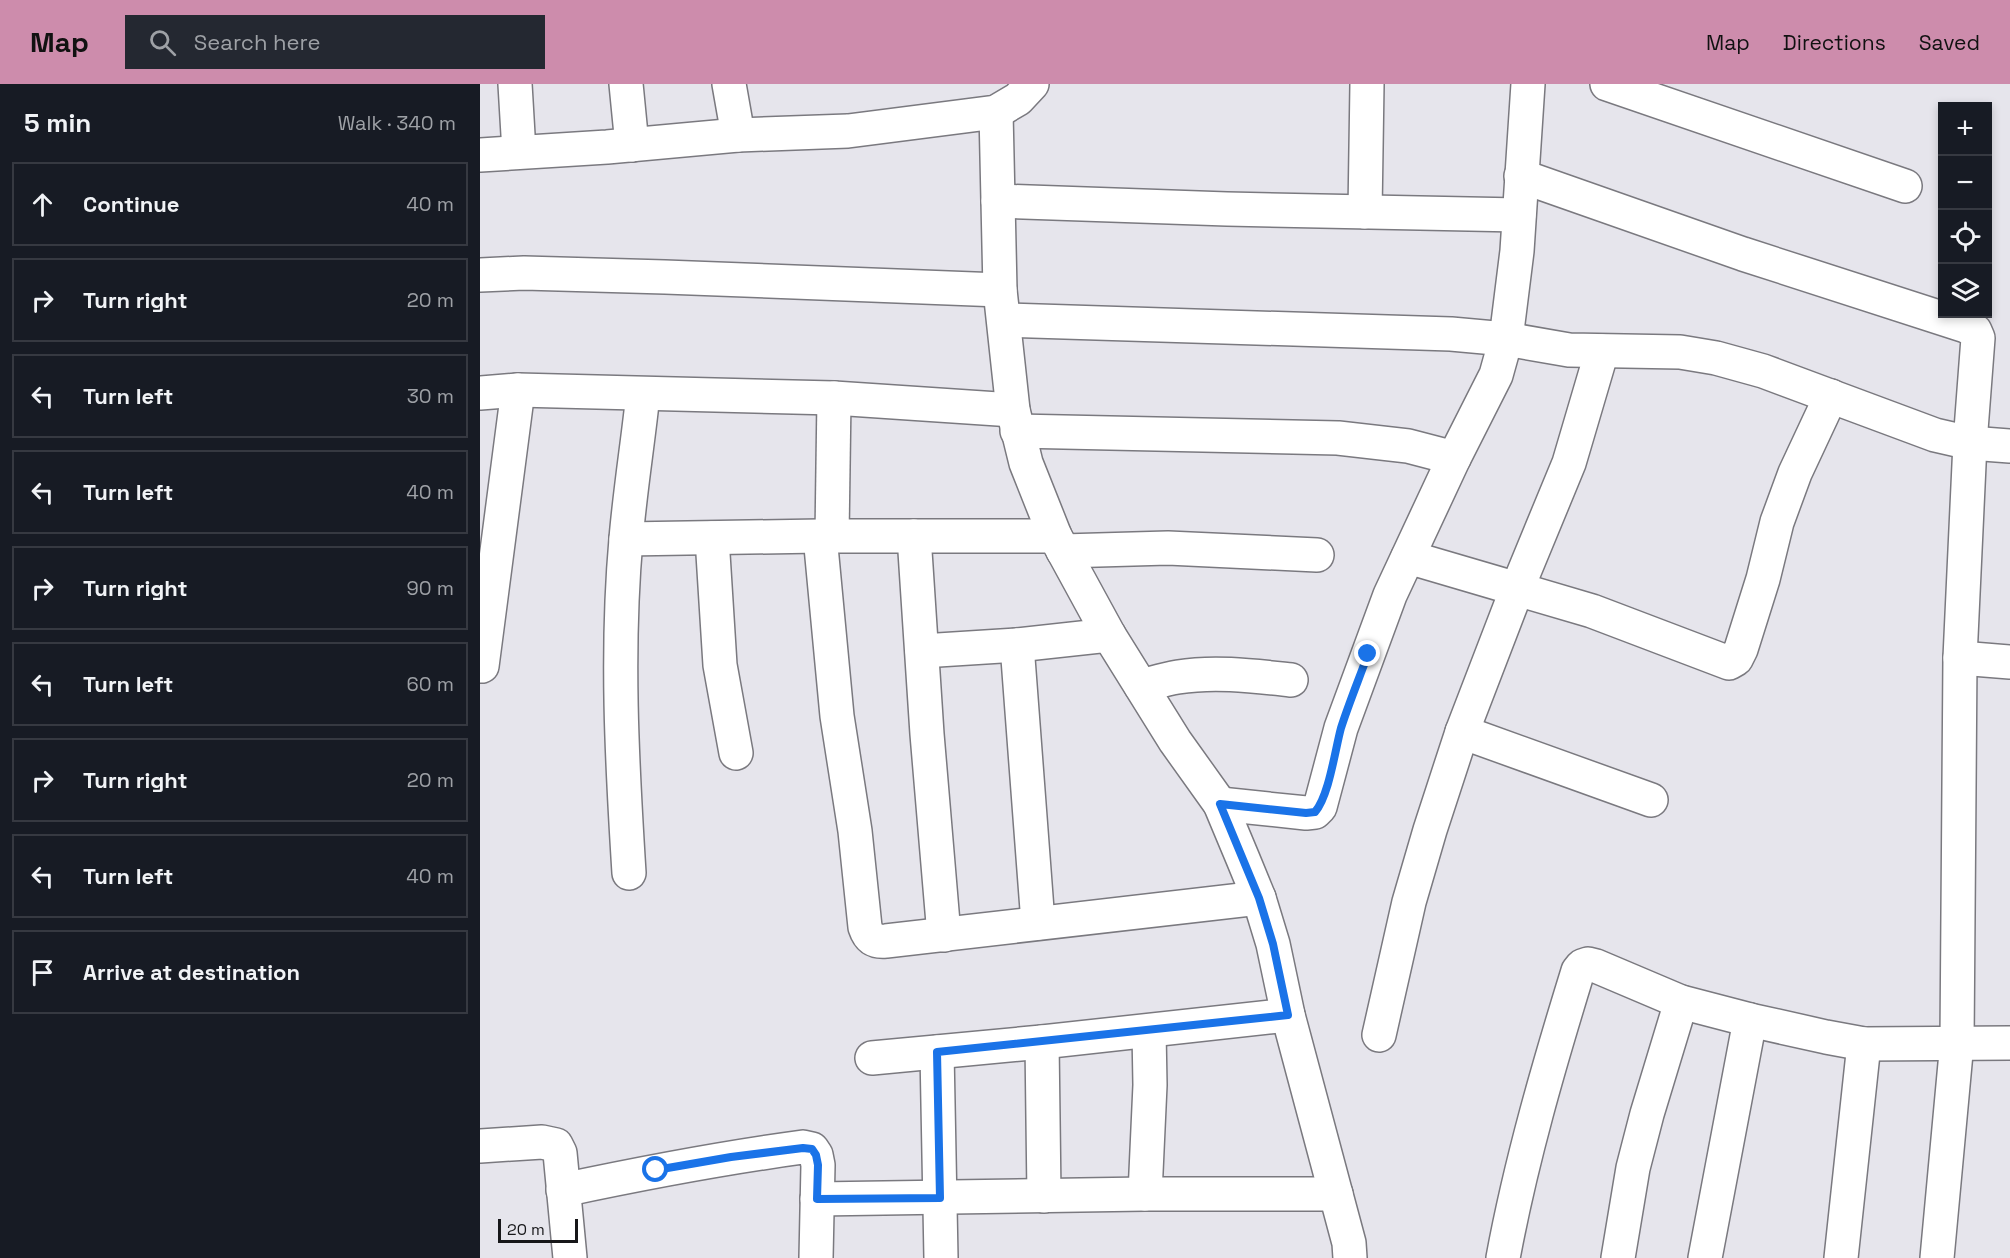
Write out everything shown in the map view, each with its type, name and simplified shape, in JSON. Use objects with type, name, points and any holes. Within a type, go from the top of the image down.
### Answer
[{"type":"street","points":[[515,84],[519,152]]},
{"type":"street","points":[[626,84],[632,145]]},
{"type":"street","points":[[729,84],[738,135]]},
{"type":"street","points":[[480,155],[738,135],[848,131],[996,112],[1018,99],[1032,84]]},
{"type":"street","points":[[1365,212],[1367,84]]},
{"type":"street","points":[[1220,804],[1306,813],[1315,812],[1320,807],[1341,728],[1390,595],[1454,458],[1496,375],[1506,339],[1519,215],[1528,84]]},
{"type":"street","points":[[1607,84],[1905,186]]},
{"type":"street","points":[[996,112],[1002,305],[1015,420],[1026,463],[1059,544],[1109,635],[1175,741],[1220,804],[1259,898],[1273,944],[1288,1015],[1349,1243],[1350,1258]]},
{"type":"street","points":[[1521,176],[1743,254],[1966,326],[1975,331],[1978,338],[1970,443],[1960,658],[1957,1042],[1937,1258]]},
{"type":"street","points":[[998,201],[1519,215]]},
{"type":"street","points":[[480,275],[524,273],[665,277],[1328,329],[1451,334],[1506,339],[1569,350],[1680,352],[1716,358],[1764,371],[1935,435],[1970,443],[2010,447]]},
{"type":"street","points":[[1379,1035],[1409,902],[1430,830],[1462,732],[1569,463],[1602,351]]},
{"type":"street","points":[[480,393],[518,390],[834,398],[1015,420],[1338,438],[1408,446],[1454,458]]},
{"type":"street","points":[[482,666],[518,390]]},
{"type":"street","points":[[629,873],[621,743],[622,615],[626,538],[643,394]]},
{"type":"street","points":[[1408,557],[1592,611],[1729,663],[1736,659],[1741,649],[1763,579],[1777,522],[1795,473],[1831,396]]},
{"type":"street","points":[[834,398],[826,536],[837,716],[868,936],[876,942],[1259,898]]},
{"type":"street","points":[[626,538],[914,536],[1317,555]]},
{"type":"street","points":[[914,536],[944,935]]},
{"type":"street","points":[[712,538],[720,665],[736,753]]},
{"type":"street","points":[[922,651],[1017,645],[1109,635]]},
{"type":"street","points":[[1017,645],[1038,923]]},
{"type":"street","points":[[1960,658],[2010,662]]},
{"type":"street","points":[[1141,686],[1178,677],[1210,675],[1291,680]]},
{"type":"street","points":[[1462,732],[1651,800]]},
{"type":"street","points":[[1503,1258],[1523,1169],[1552,1060],[1578,971],[1582,966],[1588,964],[1596,966],[1681,1002],[1750,1020],[1864,1044],[2010,1043]]},
{"type":"street","points":[[1618,1258],[1633,1168],[1681,1002]]},
{"type":"street","points":[[872,1058],[1288,1015]]},
{"type":"street","points":[[1705,1258],[1750,1020]]},
{"type":"street","points":[[1145,1194],[1149,1031]]},
{"type":"street","points":[[1042,1042],[1044,1196]]},
{"type":"street","points":[[1841,1258],[1864,1044]]},
{"type":"street","points":[[937,1052],[941,1258]]},
{"type":"street","points":[[480,1146],[542,1142],[556,1145],[560,1153],[570,1258]]},
{"type":"street","points":[[563,1190],[688,1164],[803,1148],[812,1149],[816,1155],[816,1258]]},
{"type":"street","points":[[817,1199],[1145,1194],[1336,1194]]},
{"type":"route","points":[[656,1170],[803,1148],[812,1149],[816,1155],[817,1199],[940,1198],[937,1052],[1288,1015],[1273,944],[1259,898],[1220,804],[1306,813],[1315,812],[1320,807],[1341,728],[1368,654]]}]
